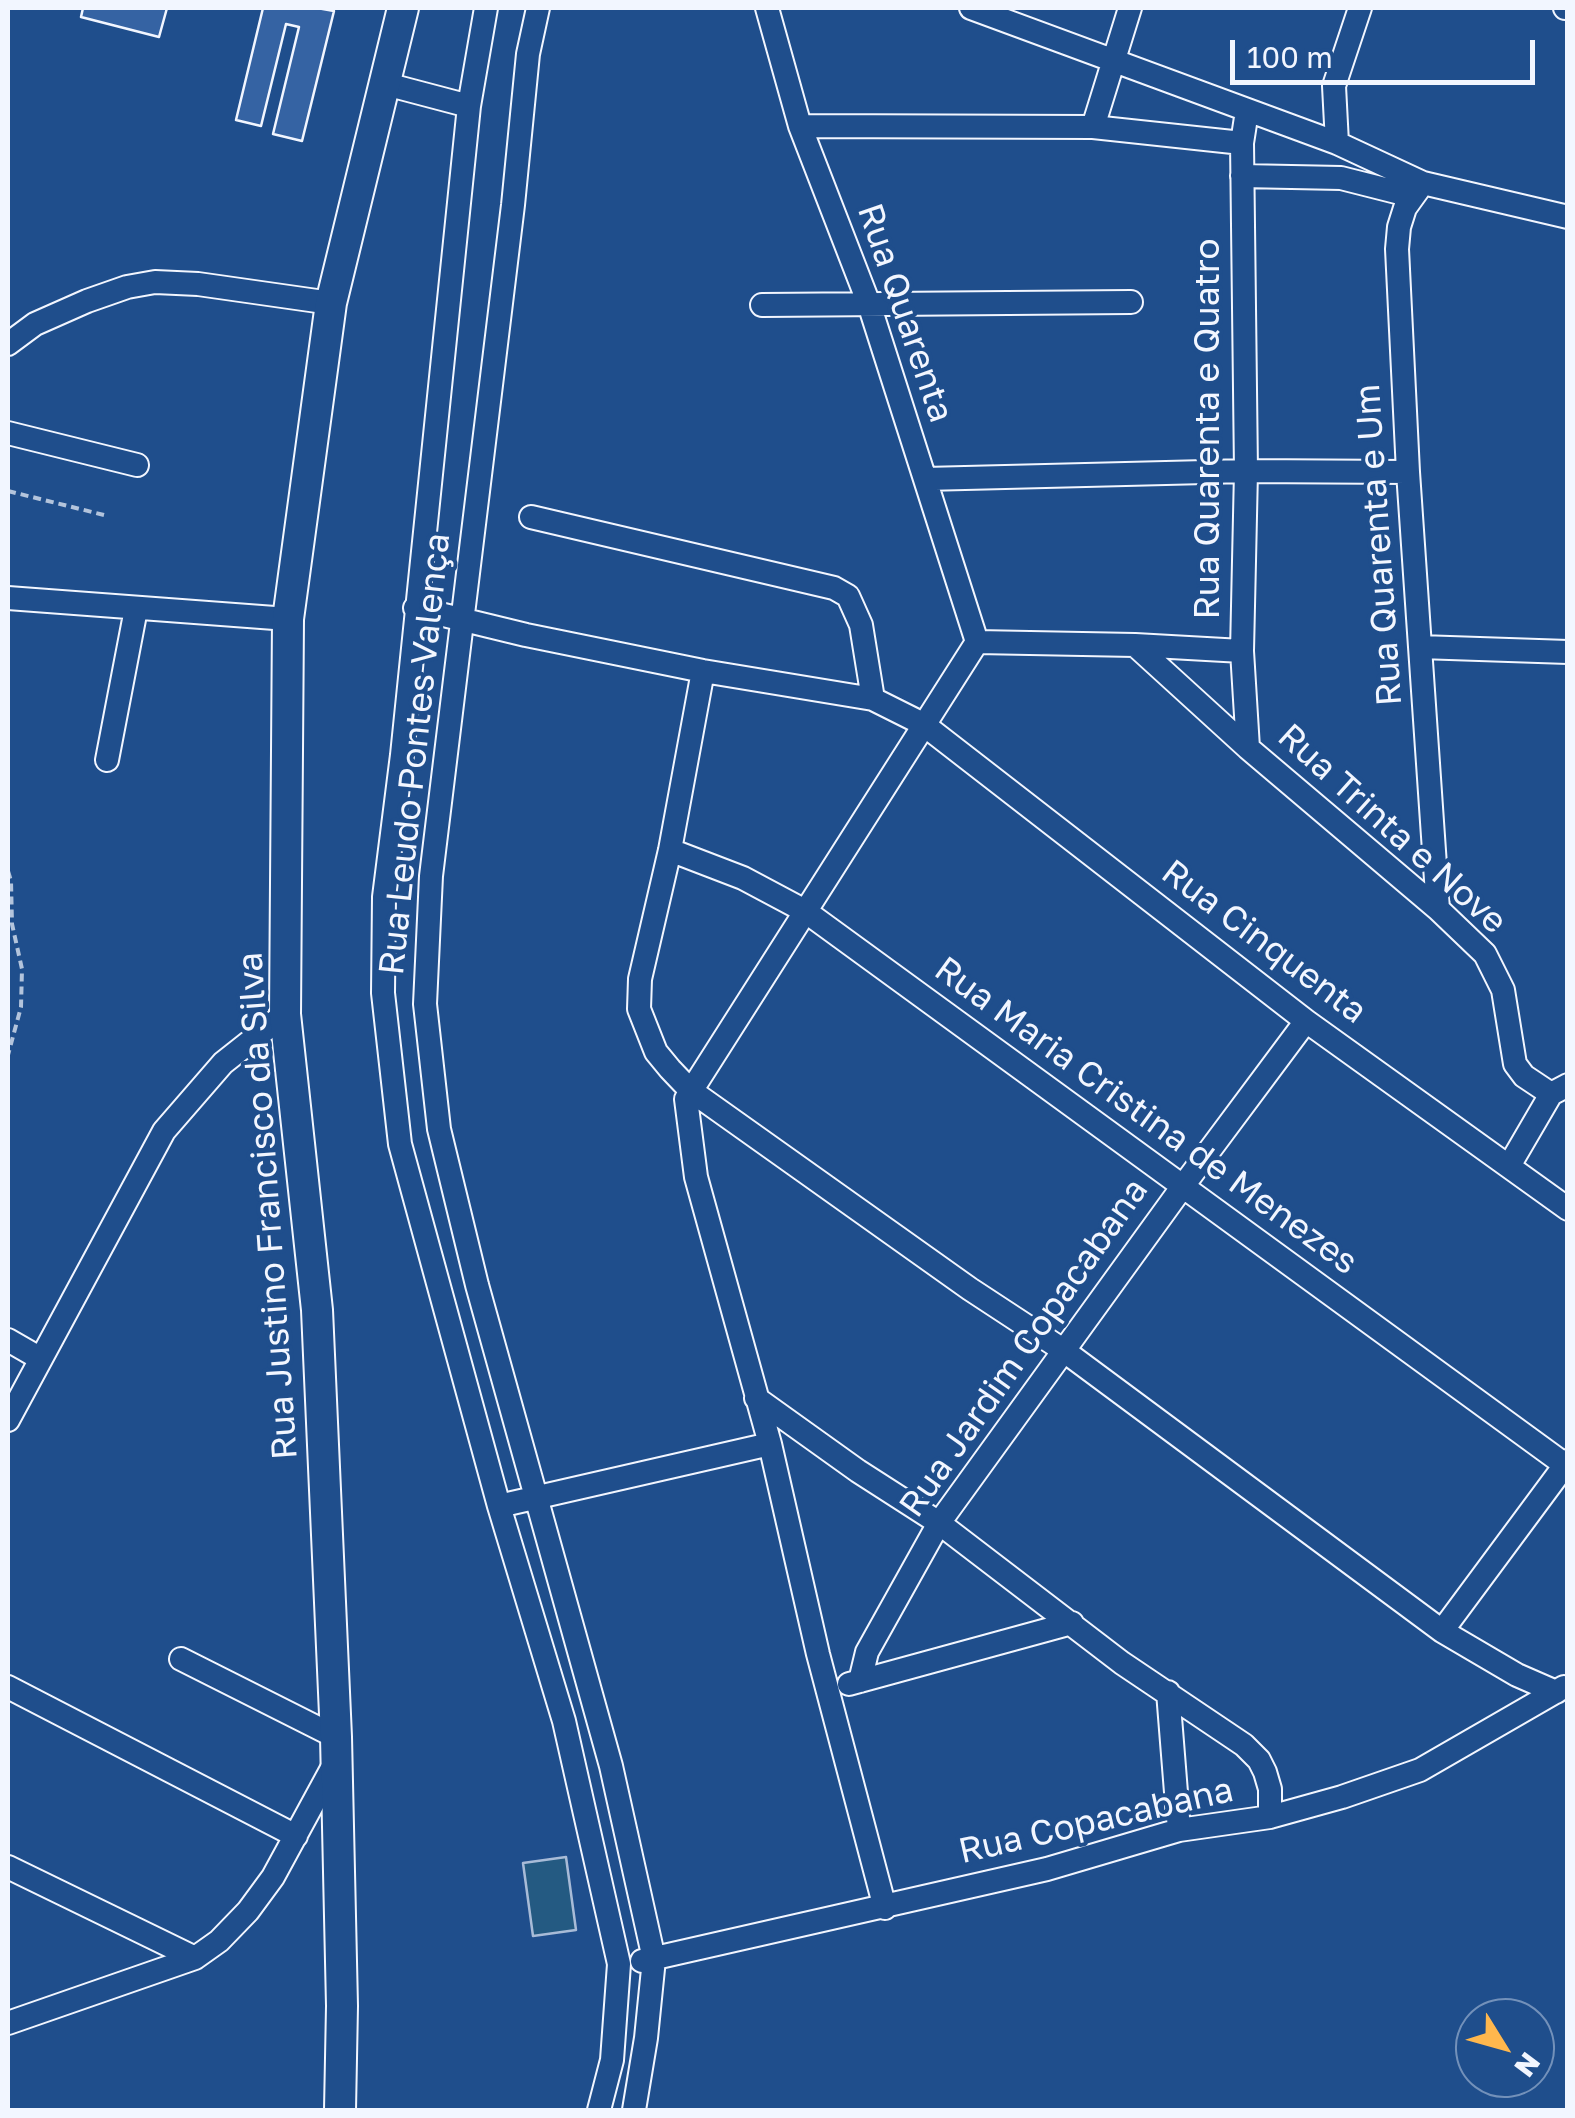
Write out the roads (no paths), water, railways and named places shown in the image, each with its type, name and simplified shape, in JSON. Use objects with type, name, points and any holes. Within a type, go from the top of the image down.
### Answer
[{"type":"main road","name":"Rua Justino Francisco da Silva","points":[[340,2110],[342,2006],[336,1749],[318,1310],[286,1014],[288,619],[330,303],[403,8]]},
{"type":"street","points":[[486,8],[469,106],[414,608],[402,755],[384,898],[384,993],[400,1144],[564,1721],[619,1964],[612,2060],[600,2110]]},
{"type":"street","name":"Rua Leudo Pontes Valença","points":[[538,8],[528,54],[431,876],[425,1004],[439,1129],[476,1285],[612,1766],[654,1959],[634,2110]]},
{"type":"street","name":"Rua Quarenta","points":[[767,8],[800,126],[869,304],[977,642]]},
{"type":"street","points":[[971,8],[1337,143],[1418,189]]},
{"type":"street","points":[[1093,127],[1130,8]]},
{"type":"street","points":[[1337,143],[1334,86],[1360,8]]},
{"type":"street","points":[[382,83],[469,106]]},
{"type":"street","name":"Rua Quarenta e Quatro","points":[[1247,111],[1242,143],[1246,472],[1242,651],[1248,748]]},
{"type":"street","points":[[800,126],[1093,127],[1242,143]]},
{"type":"street","points":[[1242,176],[1341,178],[1568,217]]},
{"type":"street","name":"Rua Quarenta e Um","points":[[1418,189],[1399,227],[1398,249],[1408,472],[1438,908]]},
{"type":"street","points":[[8,344],[35,324],[87,301],[155,282],[198,284],[330,303]]},
{"type":"street","points":[[762,306],[1131,302]]},
{"type":"street","points":[[8,434],[137,465]]},
{"type":"street","points":[[926,479],[1408,472]]},
{"type":"street","points":[[531,518],[834,588],[848,596],[855,606],[873,700]]},
{"type":"street","points":[[8,598],[288,619]]},
{"type":"street","name":"Rua Cinquenta","points":[[414,608],[702,671],[873,700],[924,724],[1306,1021],[1568,1209]]},
{"type":"street","points":[[107,760],[136,610]]},
{"type":"street","points":[[884,1908],[770,1444],[696,1177],[686,1109],[690,1090],[977,642],[1242,651]]},
{"type":"street","name":"Rua Trinta e Nove","points":[[1135,645],[1248,748],[1438,908],[1485,954],[1497,972],[1508,1010],[1515,1064],[1524,1076],[1560,1089]]},
{"type":"street","points":[[1420,647],[1568,652]]},
{"type":"street","points":[[702,671],[670,850],[640,979],[639,1010],[656,1052],[690,1090],[970,1289],[1063,1350],[1442,1631],[1517,1674],[1562,1688]]},
{"type":"street","name":"Rua Maria Cristina de Menezes","points":[[670,850],[743,878],[805,911],[1567,1464]]},
{"type":"street","points":[[8,1420],[164,1131],[223,1063],[286,1014]]},
{"type":"street","name":"Rua Jardim Copacabana","points":[[860,1681],[867,1652],[939,1522],[1306,1021]]},
{"type":"street","points":[[1509,1166],[1560,1089]]},
{"type":"street","points":[[8,1340],[40,1358]]},
{"type":"street","points":[[756,1398],[858,1471],[939,1522],[1122,1664],[1244,1745],[1258,1760],[1270,1789],[1270,1817]]},
{"type":"street","points":[[500,1506],[770,1444]]},
{"type":"street","points":[[1442,1631],[1567,1464]]},
{"type":"street","points":[[829,1689],[1072,1623]]},
{"type":"street","points":[[8,2023],[195,1958],[219,1941],[248,1911],[296,1836],[336,1749],[181,1659]]},
{"type":"street","points":[[8,1687],[296,1836]]},
{"type":"street","name":"Rua Copacabana","points":[[619,1964],[884,1908],[1047,1869],[1180,1830],[1270,1817],[1420,1770],[1562,1688]]},
{"type":"street","points":[[1168,1692],[1180,1830]]},
{"type":"street","points":[[8,1866],[195,1958]]}]
